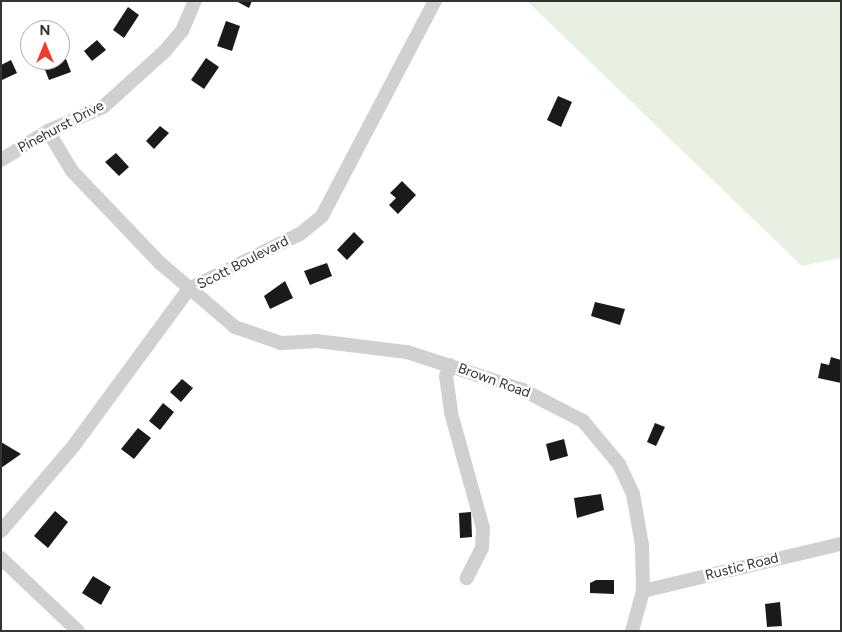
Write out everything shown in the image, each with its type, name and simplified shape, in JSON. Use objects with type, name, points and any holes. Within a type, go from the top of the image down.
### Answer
[{"type":"street","name":"Pinehurst Drive","points":[[1,160],[48,131],[103,107],[165,51],[182,30],[195,1]]},
{"type":"street","name":"Scott Boulevard","points":[[1,531],[72,448],[189,289],[300,234],[322,216],[435,1]]},
{"type":"street","name":"Brown Road","points":[[48,131],[72,171],[189,289],[235,327],[281,344],[317,342],[407,352],[450,365],[561,409],[583,420],[605,443],[632,494],[642,545],[643,591],[632,631]]},
{"type":"street","points":[[450,365],[446,376],[451,413],[483,528],[482,548],[468,578]]},
{"type":"street","name":"Rustic Road","points":[[643,591],[841,544]]},
{"type":"street","points":[[1,558],[78,631]]},
{"type":"green space","points":[[527,1],[841,1],[841,258],[802,266]]},
{"type":"building","points":[[236,1],[252,1],[249,8]]},
{"type":"building","points":[[128,7],[139,15],[124,38],[113,30]]},
{"type":"building","points":[[226,21],[240,26],[232,51],[217,46]]},
{"type":"building","points":[[97,40],[106,50],[92,61],[84,51]]},
{"type":"building","points":[[206,58],[219,67],[204,89],[191,80]]},
{"type":"building","points":[[11,60],[17,73],[2,80],[1,65]]},
{"type":"building","points":[[70,69],[71,72],[49,80],[45,70]]},
{"type":"building","points":[[558,96],[572,102],[561,127],[547,120]]},
{"type":"building","points":[[160,126],[169,133],[154,149],[146,141]]},
{"type":"building","points":[[116,153],[129,167],[119,176],[105,162]]},
{"type":"building","points":[[402,181],[416,195],[398,214],[389,205],[396,198],[390,193]]},
{"type":"building","points":[[354,232],[364,242],[347,260],[337,250]]},
{"type":"building","points":[[327,263],[332,276],[310,285],[304,271]]},
{"type":"building","points":[[285,281],[293,298],[270,309],[264,296]]},
{"type":"building","points":[[595,302],[625,309],[620,325],[591,316]]},
{"type":"building","points":[[831,357],[841,360],[841,383],[818,378],[821,363],[829,365]]},
{"type":"building","points":[[182,379],[193,388],[181,402],[170,392]]},
{"type":"building","points":[[163,403],[174,412],[160,430],[149,421]]},
{"type":"building","points":[[655,423],[665,427],[656,446],[647,442]]},
{"type":"building","points":[[138,428],[151,438],[134,459],[121,449]]},
{"type":"building","points":[[564,439],[568,456],[550,461],[546,444]]},
{"type":"building","points":[[1,442],[21,454],[1,468]]},
{"type":"building","points":[[601,494],[604,510],[577,518],[574,498]]},
{"type":"building","points":[[55,511],[68,522],[48,548],[34,536]]},
{"type":"building","points":[[471,512],[472,537],[460,538],[459,513]]},
{"type":"building","points":[[93,576],[111,587],[101,605],[82,593]]},
{"type":"building","points":[[596,580],[614,580],[614,594],[590,593],[590,583]]},
{"type":"building","points":[[780,602],[782,626],[767,627],[765,604]]}]
